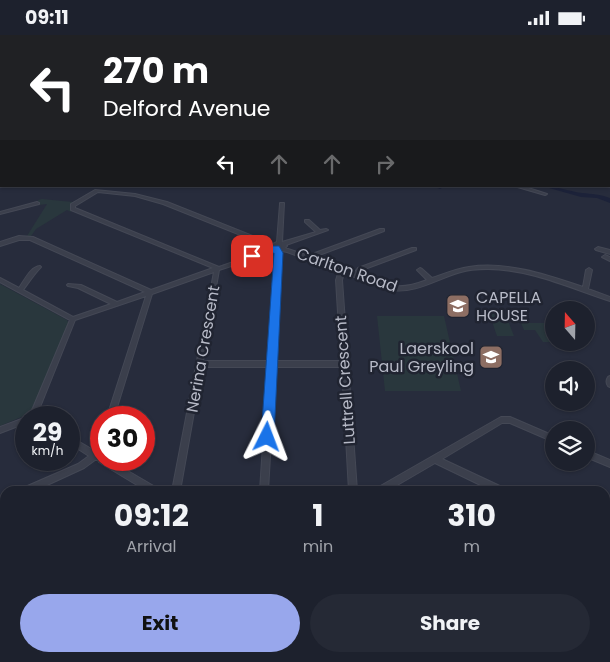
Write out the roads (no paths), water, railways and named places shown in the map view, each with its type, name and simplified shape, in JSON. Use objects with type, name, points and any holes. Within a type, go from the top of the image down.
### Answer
[{"type":"street","points":[[520,187],[545,194]]},
{"type":"street","name":"Carlton Road","points":[[76,210],[73,207],[75,204],[95,191],[130,195],[165,203],[279,247],[401,290],[413,288],[441,276],[470,268],[500,267],[530,273],[610,299]]},
{"type":"street","points":[[0,213],[37,203]]},
{"type":"street","points":[[264,486],[282,204]]},
{"type":"street","name":"Nerina Crescent","points":[[76,210],[217,268],[177,486]]},
{"type":"street","points":[[307,221],[319,232]]},
{"type":"street","points":[[0,280],[73,319],[326,230]]},
{"type":"street","points":[[313,259],[317,253],[382,230]]},
{"type":"street","points":[[0,244],[23,237],[34,239],[150,292]]},
{"type":"street","points":[[355,275],[360,269],[414,249]]},
{"type":"street","points":[[598,249],[610,252]]},
{"type":"street","points":[[20,291],[33,271],[38,267]]},
{"type":"street","name":"Luttrell Crescent","points":[[342,270],[338,281],[353,486]]},
{"type":"street","points":[[585,291],[588,270]]},
{"type":"street","points":[[420,271],[430,280]]},
{"type":"street","points":[[70,285],[79,286],[117,303]]},
{"type":"street","points":[[114,406],[150,292]]},
{"type":"street","points":[[36,406],[73,324],[73,319]]},
{"type":"street","points":[[200,364],[344,364]]},
{"type":"street","points":[[610,379],[610,384]]},
{"type":"street","points":[[389,486],[501,420],[510,420],[545,435]]},
{"type":"street","points":[[0,430],[15,424]]},
{"type":"street","points":[[595,457],[610,463]]},
{"type":"street","points":[[435,459],[491,486]]},
{"type":"street","points":[[37,486],[90,462]]},
{"type":"street","points":[[122,471],[146,486]]},
{"type":"waterway","points":[[550,187],[581,195],[598,196],[610,201]]},
{"type":"place","name":"CAPELLA HOUSE","points":[[458,306]]},
{"type":"place","name":"Laerskool Paul Greyling","points":[[491,357]]}]
